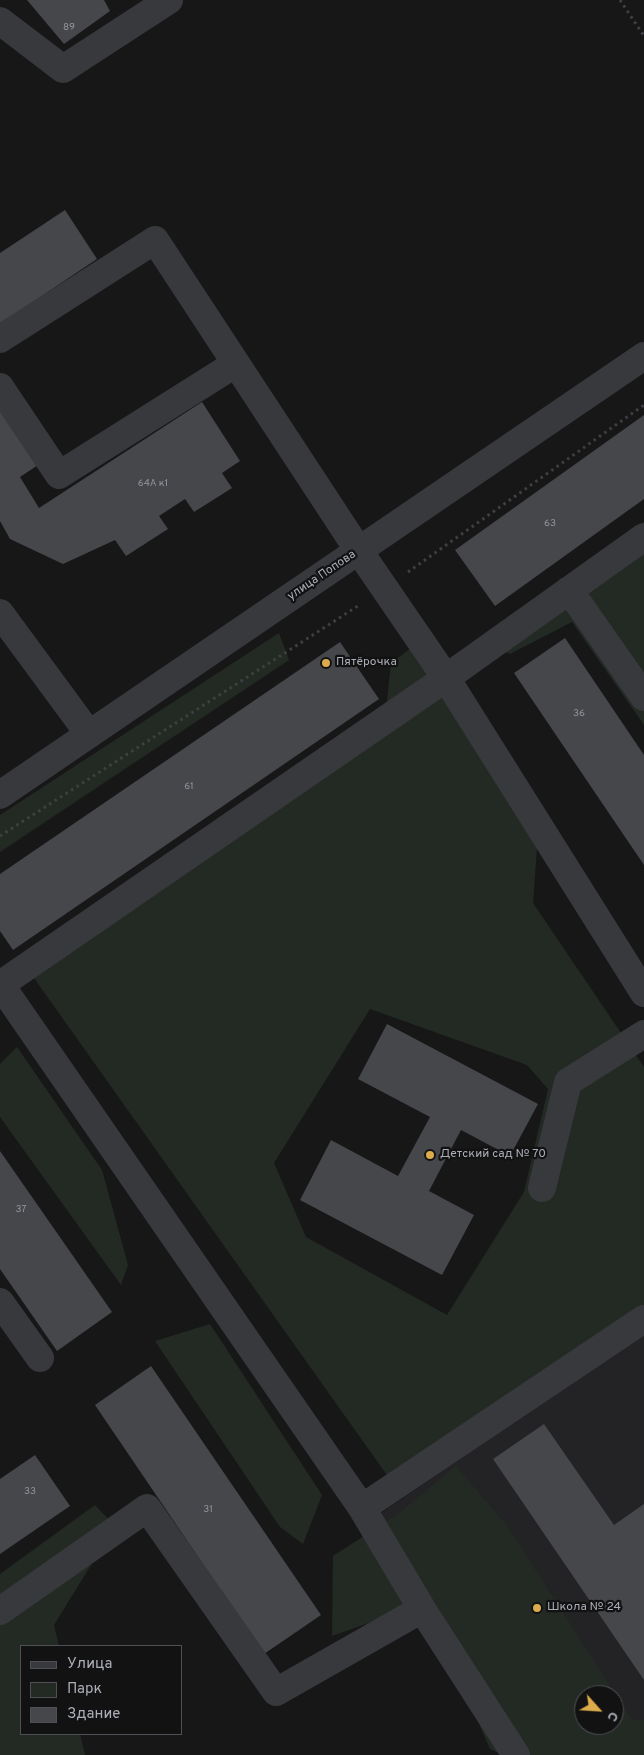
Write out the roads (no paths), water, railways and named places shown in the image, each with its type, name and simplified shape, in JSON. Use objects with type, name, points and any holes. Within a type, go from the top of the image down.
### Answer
[{"type":"street","points":[[0,21],[63,69],[170,0]]},
{"type":"street","points":[[0,339],[154,240],[359,551],[446,678],[644,993]]},
{"type":"street","name":"улица Попова","points":[[0,795],[644,356]]},
{"type":"street","points":[[0,387],[59,475],[235,364]]},
{"type":"street","points":[[516,1755],[422,1609],[362,1508],[0,984],[446,678],[644,537]]},
{"type":"street","points":[[570,590],[644,697]]},
{"type":"street","points":[[0,613],[89,734]]},
{"type":"street","points":[[542,1188],[568,1082],[644,1034]]},
{"type":"street","points":[[0,1302],[40,1358]]},
{"type":"street","points":[[362,1508],[644,1319]]},
{"type":"street","points":[[0,1611],[146,1508],[276,1692],[422,1609]]},
{"type":"place","name":"Пятёрочка","points":[[326,663]]},
{"type":"place","name":"Детский сад № 70","points":[[430,1155]]},
{"type":"place","name":"Школа № 24","points":[[537,1608]]}]
